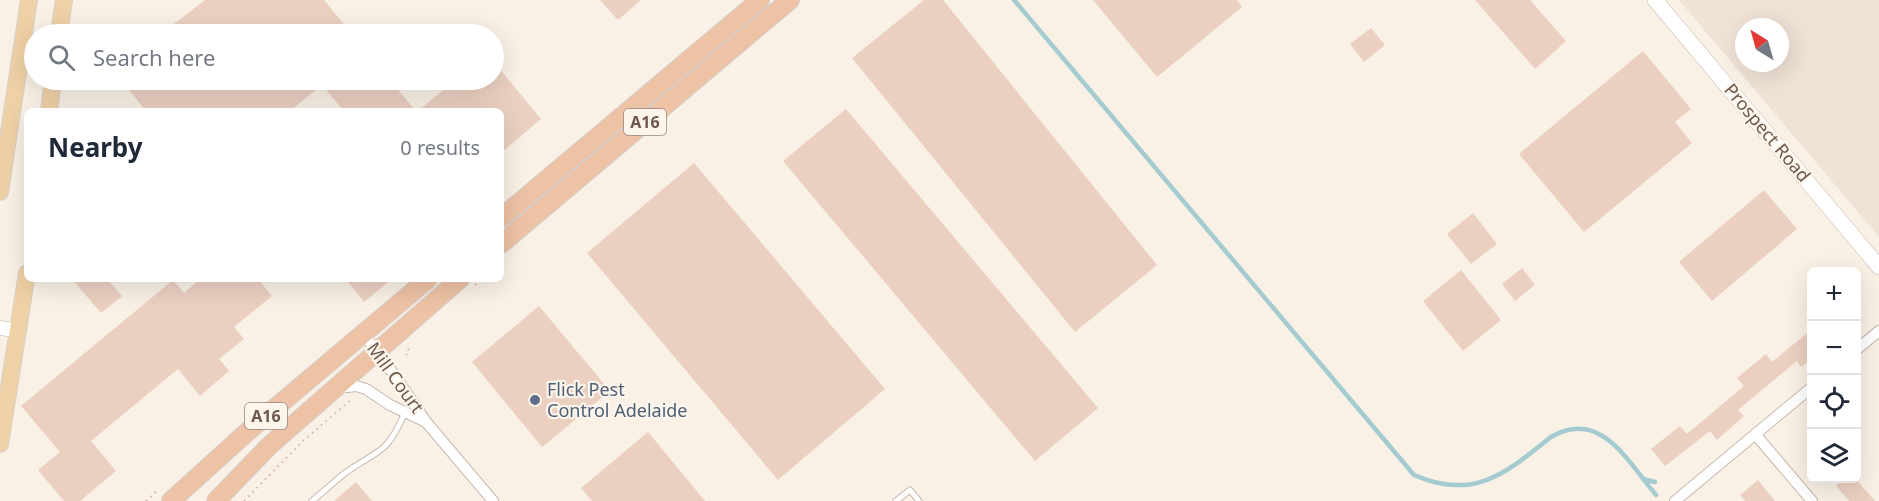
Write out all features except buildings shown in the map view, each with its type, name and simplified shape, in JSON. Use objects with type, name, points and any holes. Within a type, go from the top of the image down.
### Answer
[{"type":"highway","name":"A16","points":[[504,241],[689,72],[760,0]]},
{"type":"highway","name":"A16","points":[[504,216],[689,72],[790,0]]},
{"type":"highway","name":"A16","points":[[171,501],[255,425],[424,282]]},
{"type":"highway","name":"A16","points":[[216,501],[269,446],[456,282]]},
{"type":"main road","points":[[25,24],[29,0]]},
{"type":"main road","points":[[60,24],[64,0]]},
{"type":"main road","name":"Prospect Road","points":[[1655,0],[1879,267]]},
{"type":"main road","points":[[0,192],[24,33]]},
{"type":"main road","points":[[49,108],[52,90]]},
{"type":"main road","points":[[0,444],[26,282]]},
{"type":"street","points":[[0,328],[19,331]]},
{"type":"street","points":[[1861,347],[1879,331]]},
{"type":"street","name":"Mill Court","points":[[362,334],[377,350],[427,423],[493,501]]},
{"type":"street","name":"Mill Court","points":[[332,389],[356,386],[366,389],[427,423]]},
{"type":"street","points":[[1675,501],[1807,391]]},
{"type":"street","points":[[1755,434],[1812,501]]},
{"type":"lane","points":[[312,501],[346,473],[377,455],[396,436],[405,412]]},
{"type":"lane","points":[[896,501],[910,490],[919,501]]},
{"type":"path","points":[[244,501],[303,441],[353,398]]},
{"type":"shaded area","points":[[1679,0],[1879,0],[1879,237],[1740,72],[1789,72],[1789,18],[1735,18],[1735,66]]},
{"type":"waterway","points":[[1014,0],[1414,475],[1454,485],[1487,480],[1518,462],[1551,437],[1569,430],[1585,429],[1599,434],[1624,454],[1656,495]]},
{"type":"waterway","points":[[1643,479],[1655,482]]},
{"type":"place","name":"Flick Pest Control Adelaide","points":[[535,400]]}]
